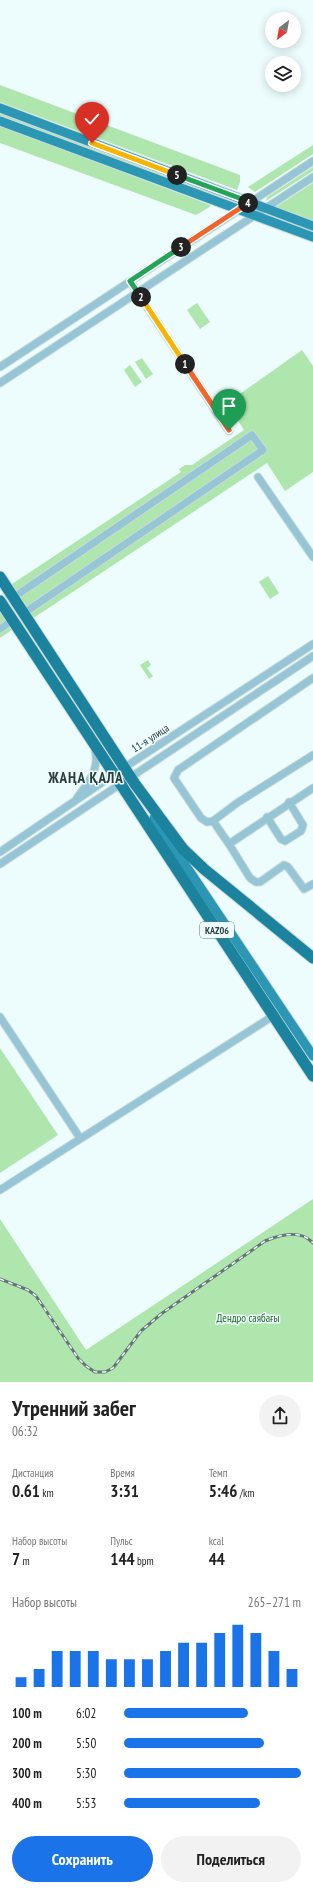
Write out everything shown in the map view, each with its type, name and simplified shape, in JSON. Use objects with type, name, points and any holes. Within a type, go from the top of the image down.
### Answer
[{"type":"highway","name":"KАZ06","points":[[0,577],[130,776],[184,849],[204,869],[313,958]]},
{"type":"highway","name":"KАZ06","points":[[0,601],[113,775],[313,1076]]},
{"type":"main road","points":[[0,108],[313,226]]},
{"type":"main road","points":[[0,121],[313,237]]},
{"type":"main road","name":"KАZ06","points":[[130,776],[156,821],[313,1056]]},
{"type":"street","points":[[0,367],[313,161]]},
{"type":"street","points":[[0,383],[313,177]]},
{"type":"street","points":[[130,281],[229,430]]},
{"type":"street","points":[[20,593],[252,435],[263,450],[30,609]]},
{"type":"street","points":[[258,476],[313,557]]},
{"type":"street","points":[[0,629],[10,622]]},
{"type":"street","name":"11-я улица","points":[[0,864],[120,785],[130,776],[313,644]]},
{"type":"street","name":"11-я улица","points":[[0,852],[113,775],[130,776],[313,656]]},
{"type":"street","points":[[313,678],[178,770],[174,778],[201,818],[207,822],[213,821],[237,803],[313,755]]},
{"type":"street","points":[[74,802],[89,781],[96,767],[97,756],[93,744]]},
{"type":"street","points":[[229,844],[289,802],[313,788]]},
{"type":"street","points":[[267,817],[285,841],[302,831],[303,825],[289,802]]},
{"type":"street","points":[[213,821],[250,878],[256,882],[260,882],[284,865],[288,867],[304,889],[313,884]]},
{"type":"street","points":[[0,1190],[273,1016]]},
{"type":"street","points":[[0,1017],[80,1138]]},
{"type":"green space","points":[[0,85],[240,175],[240,182],[237,190],[0,102]]},
{"type":"green space","points":[[0,112],[222,197],[220,198],[0,116]]},
{"type":"green space","points":[[0,126],[211,206],[196,215],[0,143]]},
{"type":"green space","points":[[313,145],[313,154],[255,192],[248,187]]},
{"type":"green space","points":[[313,167],[313,171],[266,201],[267,197]]},
{"type":"green space","points":[[313,183],[313,221],[276,207]]},
{"type":"green space","points":[[197,303],[210,322],[200,329],[187,310]]},
{"type":"green space","points":[[302,350],[313,366],[313,472],[285,491],[267,463],[32,619],[9,586],[181,472],[179,469],[185,465],[192,465],[244,430],[227,403]]},
{"type":"green space","points":[[142,358],[153,374],[146,379],[135,362]]},
{"type":"green space","points":[[130,365],[142,382],[135,387],[124,370]]},
{"type":"green space","points":[[268,576],[279,593],[270,599],[259,582]]},
{"type":"green space","points":[[0,611],[12,630],[0,638]]},
{"type":"green space","points":[[148,660],[151,665],[147,668],[153,676],[149,679],[140,665]]},
{"type":"green space","points":[[0,1048],[58,1135],[0,1173]]},
{"type":"green space","name":"Дендро саябағы","points":[[313,1199],[313,1382],[0,1382],[0,1219],[86,1350]]},
{"type":"railway","points":[[0,1279],[28,1290],[36,1296],[78,1358],[95,1372],[105,1372],[113,1368],[141,1331],[161,1314],[265,1241],[290,1234],[302,1236],[313,1243]]},
{"type":"district","name":"ЖАҢА ҚАЛА","points":[[86,777]]},
{"type":"route","points":[[92,143],[250,202],[130,281],[229,430]]}]
